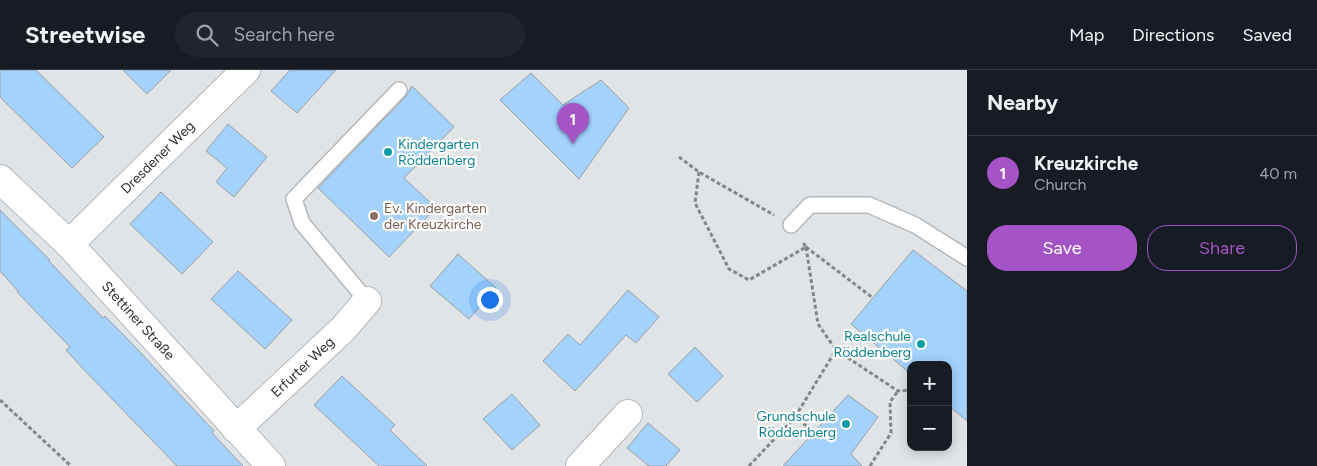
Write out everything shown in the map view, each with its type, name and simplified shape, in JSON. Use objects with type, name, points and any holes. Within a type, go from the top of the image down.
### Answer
[{"type":"street","name":"Dresdener Weg","points":[[69,244],[246,70]]},
{"type":"street","name":"Stettiner Straße","points":[[0,179],[69,244],[271,466]]},
{"type":"street","name":"Erfurter Weg","points":[[236,429],[343,329],[366,301]]},
{"type":"street","points":[[580,466],[628,414]]},
{"type":"lane","points":[[366,301],[302,222],[294,199],[399,90]]},
{"type":"lane","points":[[791,225],[810,205],[869,205],[914,225],[967,258]]},
{"type":"path","points":[[679,157],[699,172],[791,225],[806,247],[873,298]]},
{"type":"path","points":[[699,172],[695,203],[729,269],[749,280],[806,247]]},
{"type":"path","points":[[806,247],[818,324],[836,350],[898,391],[907,390]]},
{"type":"path","points":[[749,466],[795,417],[836,350]]},
{"type":"path","points":[[870,466],[891,433],[890,402],[898,391]]},
{"type":"path","points":[[0,400],[71,466]]},
{"type":"path","points":[[795,417],[813,431]]},
{"type":"building","points":[[0,70],[36,70],[104,137],[72,168],[0,97]]},
{"type":"building","points":[[123,70],[171,70],[147,94]]},
{"type":"building","points":[[290,70],[336,70],[297,113],[271,91]]},
{"type":"building","points":[[531,73],[563,105],[601,80],[629,108],[579,179],[500,100]]},
{"type":"building","name":"Kindergarten Röddenberg","points":[[412,86],[454,127],[404,178],[436,208],[389,257],[318,188],[406,96]]},
{"type":"building","points":[[228,124],[267,157],[234,197],[216,182],[227,168],[206,151]]},
{"type":"building","points":[[161,192],[213,242],[182,274],[130,224]]},
{"type":"building","points":[[0,210],[50,260],[103,318],[105,316],[141,353],[214,431],[212,433],[243,466],[177,466],[87,373],[66,350],[70,347],[17,292],[0,271]]},
{"type":"building","name":"Realschule Röddenberg","points":[[913,250],[967,291],[967,421],[952,408],[952,361],[907,361],[907,371],[851,324]]},
{"type":"building","points":[[458,254],[496,288],[469,319],[430,286]]},
{"type":"building","points":[[238,271],[292,320],[265,349],[211,299]]},
{"type":"building","points":[[628,290],[659,317],[636,343],[626,335],[575,391],[543,361],[568,334],[580,345]]},
{"type":"building","points":[[695,347],[723,376],[697,402],[668,374]]},
{"type":"building","points":[[342,376],[395,425],[390,430],[427,466],[379,466],[314,405]]},
{"type":"building","points":[[512,394],[540,425],[512,450],[483,419]]},
{"type":"building","name":"Grundschule Röddenberg","points":[[848,395],[878,417],[851,454],[862,466],[783,466]]},
{"type":"building","points":[[648,423],[680,450],[666,466],[649,466],[627,448]]},
{"type":"place","name":"Kreuzkirche","points":[[573,144]]},
{"type":"place","name":"Kindergarten Röddenberg","points":[[388,152]]},
{"type":"place","name":"Ev. Kindergarten der Kreuzkirche","points":[[374,216]]},
{"type":"place","name":"Realschule Röddenberg","points":[[921,344]]},
{"type":"place","name":"Grundschule Röddenberg","points":[[846,424]]}]
